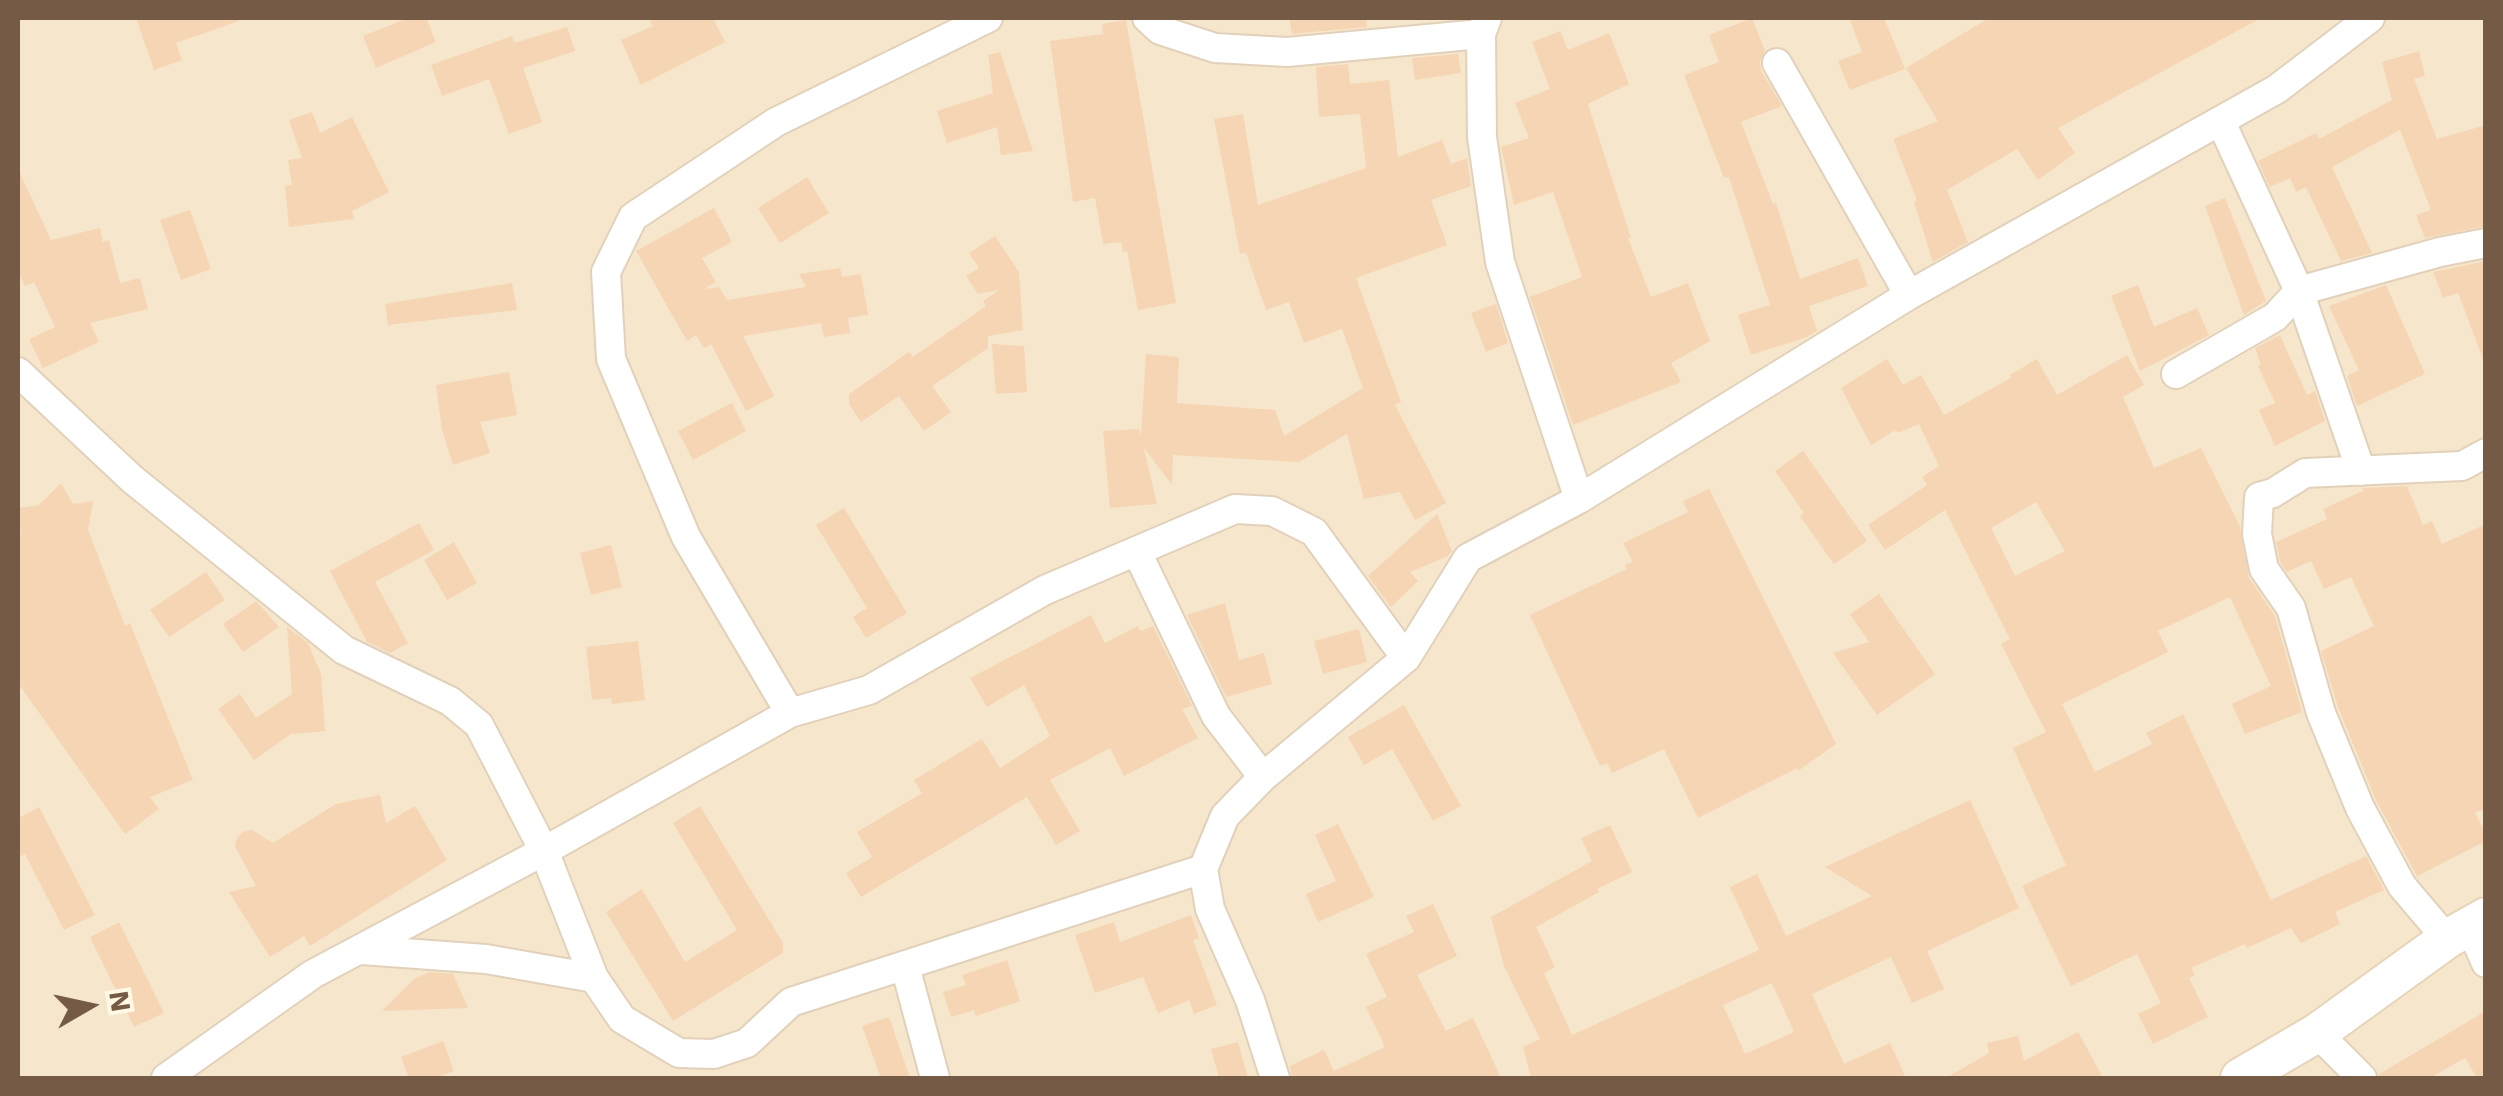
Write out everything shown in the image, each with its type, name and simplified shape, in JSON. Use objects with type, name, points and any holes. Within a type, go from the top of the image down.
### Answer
[{"type":"main road","points":[[2240,1078],[2317,1034],[2468,928]]},
{"type":"street","points":[[790,713],[686,537],[611,358],[606,272],[633,217],[649,206],[776,122],[988,18]]},
{"type":"street","points":[[1147,18],[1160,30],[1215,48],[1287,52],[1484,26],[1482,137],[1500,262],[1579,499]]},
{"type":"street","points":[[1274,1078],[1250,1000],[1210,909],[1203,869],[1225,816],[1263,777],[1406,658],[1468,558],[1579,499],[1909,295],[2277,89],[2370,18]]},
{"type":"street","points":[[1777,63],[1909,295]]},
{"type":"street","points":[[2221,122],[2299,292],[2361,471]]},
{"type":"street","points":[[2176,374],[2275,317],[2299,292],[2486,242]]},
{"type":"street","points":[[18,372],[132,479],[344,650],[450,701],[479,725],[544,851],[594,978],[622,1020],[679,1053],[714,1054],[748,1043],[791,1002],[1203,869]]},
{"type":"street","points":[[2486,453],[2462,466],[2305,473],[2260,497],[2257,534],[2264,569],[2291,608],[2322,713],[2360,808],[2402,886],[2468,928],[2486,963]]},
{"type":"street","points":[[166,1078],[313,974],[790,713],[869,690],[1045,590],[1235,508],[1272,512],[1314,532],[1406,658]]},
{"type":"street","points":[[1136,552],[1216,716],[1263,777]]},
{"type":"street","points":[[360,950],[486,959],[594,978]]},
{"type":"street","points":[[905,966],[936,1078]]},
{"type":"street","points":[[2317,1034],[2362,1078]]},
{"type":"shaded area","points":[[18,18],[2485,18],[2485,1078],[18,1078]]},
{"type":"building","points":[[136,18],[239,21],[176,43],[182,60],[154,70]]},
{"type":"building","points":[[408,18],[426,18],[436,42],[376,68],[363,36]]},
{"type":"building","points":[[649,18],[713,18],[725,42],[641,85],[621,40],[653,26]]},
{"type":"building","points":[[1289,18],[1366,18],[1367,27],[1292,34]]},
{"type":"building","points":[[1752,18],[1765,51],[1761,71],[1782,106],[1741,122],[1773,204],[1776,203],[1800,279],[1858,258],[1868,286],[1809,306],[1817,331],[1807,337],[1751,355],[1738,315],[1770,305],[1729,177],[1724,178],[1684,75],[1719,62],[1709,35]]},
{"type":"building","points":[[1849,18],[1884,18],[1905,69],[1850,90],[1838,61],[1862,52]]},
{"type":"building","points":[[1989,18],[2261,18],[2058,128],[2075,153],[2038,180],[2017,149],[1947,190],[1968,242],[1933,262],[1914,202],[1917,200],[1893,139],[1938,121],[1906,68]]},
{"type":"building","points":[[1126,20],[1176,303],[1138,310],[1127,251],[1123,252],[1121,242],[1103,244],[1095,198],[1073,202],[1050,41],[1103,34],[1102,24]]},
{"type":"building","points":[[567,27],[575,51],[523,68],[542,122],[509,134],[489,79],[442,96],[431,65],[512,36],[514,43]]},
{"type":"building","points":[[1560,31],[1568,50],[1609,33],[1629,84],[1588,104],[1628,238],[1651,297],[1688,283],[1710,341],[1671,363],[1681,382],[1573,425],[1530,297],[1582,277],[1553,192],[1514,205],[1501,147],[1529,138],[1515,103],[1550,89],[1532,42]]},
{"type":"building","points":[[2419,51],[2425,76],[2414,79],[2437,139],[2486,125],[2486,226],[2425,238],[2416,215],[2431,210],[2400,130],[2332,167],[2372,253],[2341,261],[2306,187],[2296,192],[2290,178],[2270,187],[2258,161],[2316,133],[2319,139],[2392,100],[2382,62]]},
{"type":"building","points":[[1000,52],[1033,151],[1001,155],[997,127],[947,143],[937,111],[993,93],[988,55]]},
{"type":"building","points":[[1458,54],[1461,73],[1415,80],[1412,58]]},
{"type":"building","points":[[1348,64],[1350,84],[1389,80],[1398,157],[1442,140],[1451,164],[1467,158],[1471,186],[1431,200],[1447,245],[1356,278],[1401,402],[1395,405],[1446,503],[1415,520],[1400,492],[1364,499],[1347,434],[1299,462],[1173,455],[1172,485],[1144,448],[1157,504],[1110,508],[1103,431],[1139,429],[1141,436],[1146,354],[1179,357],[1177,403],[1275,410],[1284,436],[1363,388],[1342,329],[1304,343],[1289,302],[1266,310],[1246,253],[1240,254],[1214,119],[1243,114],[1258,205],[1366,168],[1360,114],[1319,117],[1316,67]]},
{"type":"building","points":[[312,112],[320,133],[352,117],[389,192],[352,211],[354,219],[289,227],[285,186],[292,185],[288,160],[302,158],[289,120]]},
{"type":"building","points":[[18,169],[51,240],[100,228],[103,242],[109,240],[120,283],[140,278],[148,309],[90,323],[99,342],[43,368],[29,339],[55,327],[34,282],[25,286],[18,271]]},
{"type":"building","points":[[807,177],[829,213],[780,243],[758,208]]},
{"type":"building","points":[[2225,198],[2266,301],[2244,315],[2205,206]]},
{"type":"building","points":[[714,208],[732,242],[702,258],[716,282],[704,289],[719,287],[727,300],[806,287],[799,274],[840,268],[842,277],[861,274],[868,315],[848,318],[850,333],[824,337],[821,323],[743,336],[774,396],[746,411],[711,344],[704,348],[696,335],[687,341],[636,251]]},
{"type":"building","points":[[190,210],[211,269],[181,280],[160,220]]},
{"type":"building","points":[[995,236],[1019,272],[1023,330],[988,336],[988,348],[932,386],[951,412],[924,431],[899,396],[861,422],[849,404],[849,394],[909,352],[913,357],[986,306],[983,301],[999,290],[978,294],[966,276],[979,268],[969,253]]},
{"type":"building","points":[[2486,261],[2483,359],[2458,293],[2443,298],[2433,272]]},
{"type":"building","points":[[512,283],[517,310],[388,325],[385,304]]},
{"type":"building","points":[[2138,285],[2154,327],[2197,308],[2209,335],[2140,371],[2111,296]]},
{"type":"building","points":[[2386,285],[2425,374],[2357,406],[2347,376],[2359,370],[2329,306]]},
{"type":"building","points":[[1496,304],[1508,343],[1486,352],[1471,313]]},
{"type":"building","points":[[2280,335],[2307,395],[2315,391],[2325,421],[2275,446],[2259,410],[2275,403],[2258,366],[2261,364],[2255,348]]},
{"type":"building","points":[[992,344],[1024,346],[1027,392],[996,394]]},
{"type":"building","points":[[2127,355],[2144,385],[2123,397],[2154,468],[2201,448],[2240,527],[2249,578],[2275,616],[2302,712],[2245,734],[2232,704],[2271,686],[2230,597],[2158,631],[2168,652],[2062,704],[2095,772],[2152,744],[2146,733],[2183,714],[2271,900],[2366,856],[2384,890],[2335,912],[2340,924],[2301,943],[2291,928],[2191,968],[2195,975],[2189,978],[2208,1017],[2153,1044],[2138,1014],[2161,1003],[2137,954],[2071,986],[2022,886],[2066,865],[2013,748],[2046,732],[2001,644],[2010,639],[1945,510],[1885,550],[1868,525],[1927,485],[1922,477],[1939,466],[1919,424],[1894,431],[1871,445],[1841,388],[1887,359],[1903,385],[1921,375],[1944,415],[2037,359],[2057,395]],"holes":[[[2036,502],[2065,551],[2015,576],[1991,528]]]},
{"type":"building","points":[[509,372],[517,415],[480,422],[490,453],[453,465],[442,430],[436,385]]},
{"type":"building","points":[[732,403],[746,431],[693,460],[678,431]]},
{"type":"building","points":[[1803,451],[1867,541],[1834,564],[1775,471]]},
{"type":"building","points":[[61,483],[73,504],[93,501],[88,530],[125,626],[130,623],[193,780],[150,797],[159,809],[125,834],[18,683],[18,508],[39,505]]},
{"type":"building","points":[[2407,486],[2423,525],[2432,521],[2442,544],[2486,524],[2486,808],[2475,813],[2486,841],[2417,876],[2376,800],[2338,707],[2321,651],[2374,626],[2351,577],[2324,589],[2311,561],[2287,572],[2280,562],[2276,542],[2327,519],[2323,509],[2363,491],[2362,488]]},
{"type":"building","points":[[1709,489],[1836,744],[1798,771],[1797,768],[1698,818],[1664,749],[1612,773],[1607,763],[1600,766],[1530,615],[1627,569],[1625,565],[1633,562],[1623,543],[1688,512],[1683,501]]},
{"type":"building","points":[[844,508],[907,613],[866,638],[853,617],[867,608],[816,525]]},
{"type":"building","points":[[1437,514],[1452,551],[1410,572],[1418,581],[1391,607],[1368,576]]},
{"type":"building","points":[[419,523],[434,550],[375,582],[408,643],[390,653],[367,642],[330,571]]},
{"type":"building","points":[[454,542],[477,583],[447,600],[424,560]]},
{"type":"building","points":[[611,545],[622,587],[591,595],[580,553]]},
{"type":"building","points":[[206,572],[225,600],[169,637],[150,610]]},
{"type":"building","points":[[1879,594],[1935,674],[1877,715],[1833,653],[1869,642],[1850,614]]},
{"type":"building","points":[[256,601],[279,627],[243,652],[223,624]]},
{"type":"building","points":[[1225,603],[1239,660],[1264,653],[1272,684],[1226,697],[1187,615]]},
{"type":"building","points":[[1091,615],[1105,643],[1138,626],[1140,631],[1153,626],[1192,706],[1182,709],[1198,738],[1124,776],[1110,748],[1050,780],[1080,831],[1056,845],[1027,797],[861,897],[846,873],[872,857],[857,832],[922,793],[914,780],[982,739],[1000,768],[1050,736],[1024,685],[987,707],[970,678]]},
{"type":"building","points":[[287,627],[308,643],[321,674],[325,731],[291,734],[254,760],[218,709],[240,694],[256,718],[292,694]]},
{"type":"building","points":[[1359,629],[1367,662],[1323,674],[1314,641]]},
{"type":"building","points":[[638,641],[645,700],[612,704],[611,698],[592,700],[586,647]]},
{"type":"building","points":[[1404,705],[1461,806],[1433,821],[1392,749],[1364,765],[1348,737]]},
{"type":"building","points":[[380,795],[386,823],[415,806],[447,860],[310,946],[304,936],[270,957],[229,892],[256,886],[235,846],[237,838],[252,830],[273,843],[336,804]]},
{"type":"building","points":[[1970,800],[2019,908],[1927,951],[1944,989],[1912,1003],[1891,957],[1812,994],[1844,1064],[1890,1043],[1906,1078],[1531,1078],[1523,1047],[1540,1039],[1504,966],[1491,917],[1592,861],[1581,838],[1610,825],[1632,872],[1536,927],[1555,967],[1544,973],[1572,1035],[1759,950],[1730,887],[1757,874],[1786,936],[1872,896],[1825,867]],"holes":[[[1772,983],[1794,1032],[1745,1054],[1723,1005]]]},
{"type":"building","points":[[700,806],[783,943],[783,953],[673,1021],[606,912],[642,889],[685,962],[737,930],[673,823]]},
{"type":"building","points":[[39,807],[95,915],[64,930],[25,854],[18,858],[18,818]]},
{"type":"building","points":[[1338,824],[1374,897],[1318,922],[1306,894],[1336,881],[1315,835]]},
{"type":"building","points":[[1433,904],[1457,956],[1417,975],[1446,1031],[1473,1018],[1501,1078],[1292,1078],[1290,1066],[1324,1050],[1334,1071],[1385,1047],[1366,1007],[1387,997],[1366,954],[1414,932],[1406,916]]},
{"type":"building","points":[[1191,915],[1199,938],[1193,940],[1217,1005],[1194,1014],[1189,1000],[1158,1013],[1143,977],[1095,993],[1075,935],[1114,922],[1120,942]]},
{"type":"building","points":[[119,922],[164,1013],[134,1027],[90,937]]},
{"type":"building","points":[[1007,960],[1020,1001],[976,1016],[974,1010],[951,1017],[943,992],[966,985],[962,975]]},
{"type":"building","points":[[429,972],[453,974],[468,1008],[382,1011],[414,979]]},
{"type":"building","points":[[2486,1011],[2486,1078],[2477,1078],[2465,1058],[2430,1078],[2379,1078],[2379,1074]]},
{"type":"building","points":[[889,1017],[910,1078],[881,1078],[862,1026]]},
{"type":"building","points":[[2078,1032],[2103,1078],[1946,1078],[1989,1053],[1987,1043],[2018,1036],[2024,1061]]},
{"type":"building","points":[[443,1041],[454,1071],[434,1078],[409,1078],[401,1057]]},
{"type":"building","points":[[1238,1042],[1248,1078],[1219,1078],[1211,1049]]}]
